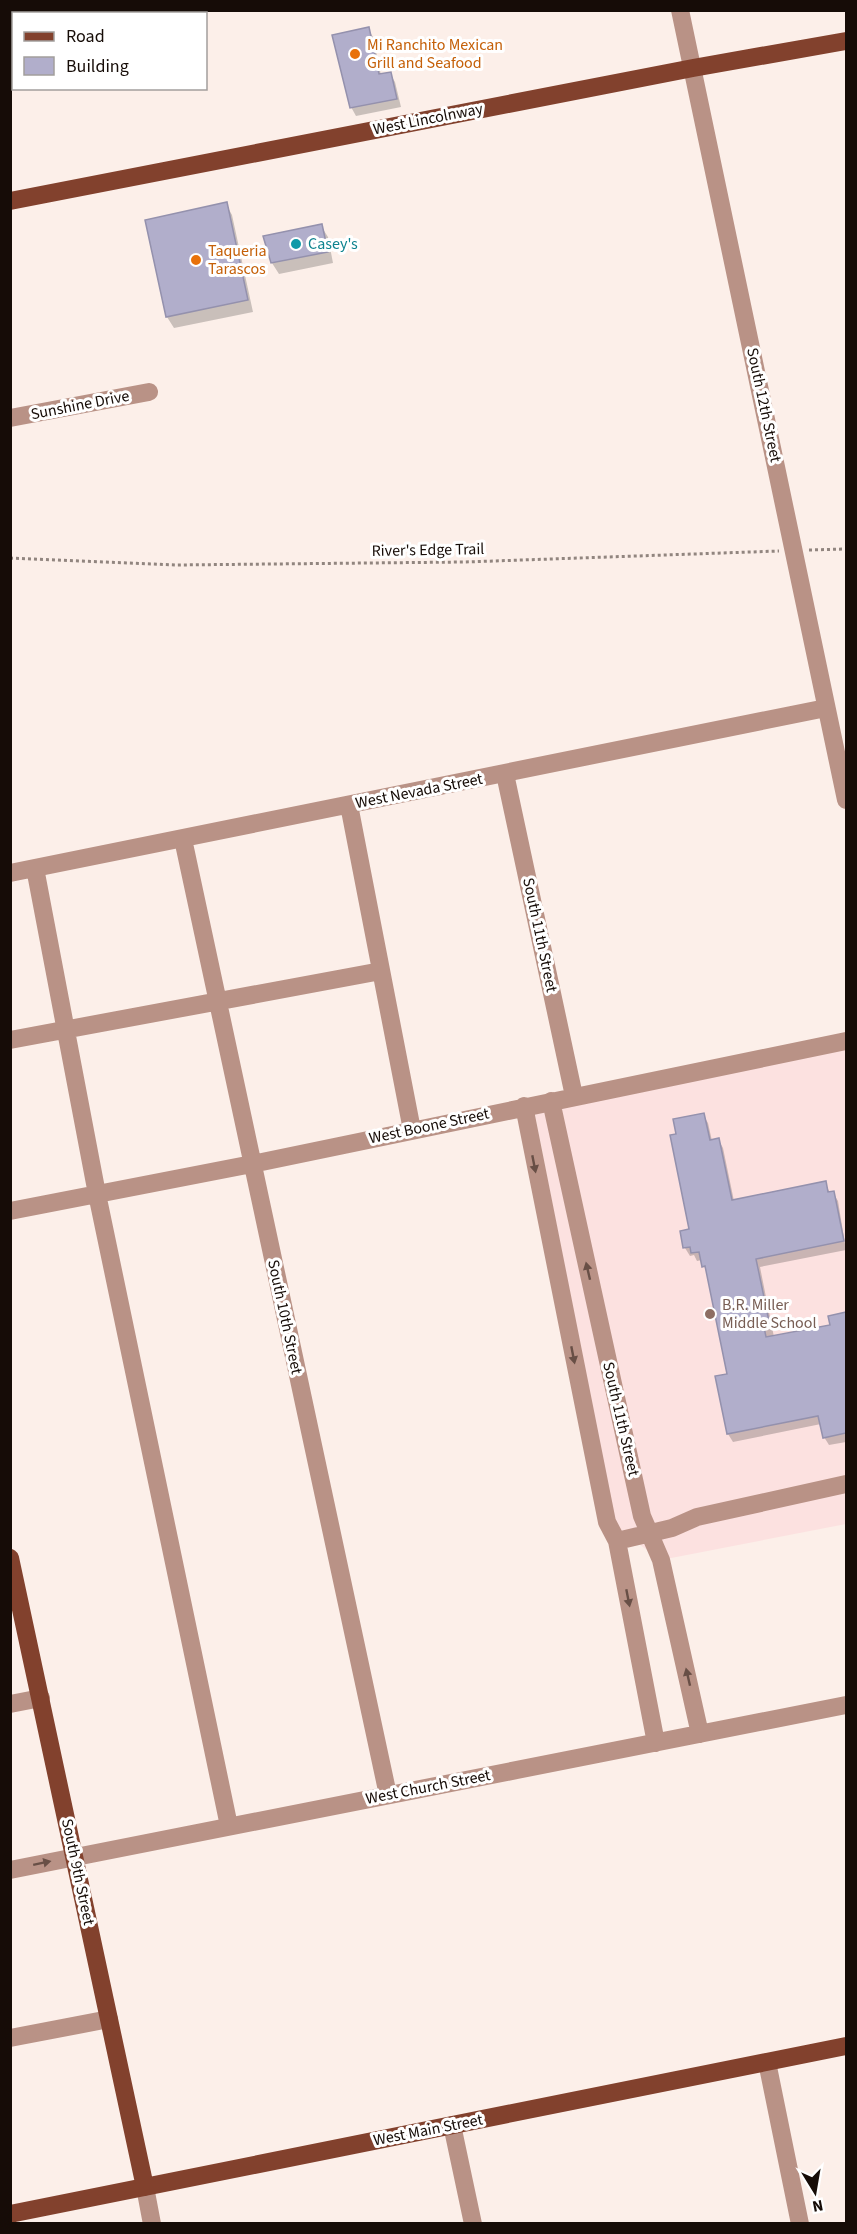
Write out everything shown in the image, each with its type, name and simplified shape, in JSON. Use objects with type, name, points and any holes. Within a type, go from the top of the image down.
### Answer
[{"type":"main road","name":"West Lincolnway","points":[[10,201],[693,68],[846,41]]},
{"type":"main road","name":"South 9th Street","points":[[10,1558],[144,2187]]},
{"type":"main road","name":"West Main Street","points":[[10,2214],[846,2046]]},
{"type":"street","name":"South 12th Street","points":[[680,10],[846,800]]},
{"type":"street","name":"Sunshine Drive","points":[[10,418],[149,392]]},
{"type":"street","name":"West Nevada Street","points":[[10,873],[826,708]]},
{"type":"street","name":"South 11th Street","points":[[505,774],[574,1096]]},
{"type":"street","points":[[349,805],[412,1130]]},
{"type":"street","name":"South 10th Street","points":[[183,839],[388,1795]]},
{"type":"street","points":[[35,868],[97,1194],[229,1826]]},
{"type":"street","points":[[10,1040],[381,971]]},
{"type":"street","name":"West Boone Street","points":[[10,1211],[252,1164],[846,1041]]},
{"type":"street","name":"South 11th Street","points":[[551,1101],[642,1516],[661,1560],[700,1734]]},
{"type":"street","name":"South 11th Street","points":[[524,1106],[607,1522],[617,1541],[656,1743]]},
{"type":"street","points":[[617,1541],[672,1528],[698,1517],[846,1484]]},
{"type":"street","points":[[10,1704],[40,1698]]},
{"type":"street","name":"West Church Street","points":[[10,1870],[846,1705]]},
{"type":"street","points":[[10,2038],[109,2019]]},
{"type":"street","points":[[767,2062],[800,2223]]},
{"type":"street","points":[[452,2125],[473,2223]]},
{"type":"street","points":[[144,2187],[152,2223]]},
{"type":"path","name":"River's Edge Trail","points":[[10,558],[175,565],[477,562],[846,549]]},
{"type":"shaded area","name":"B.R. Miller Middle School","points":[[846,1041],[846,1524],[661,1560],[615,1527],[533,1104]]},
{"type":"building","name":"Mi Ranchito Mexican Grill and Seafood","points":[[369,27],[379,74],[391,72],[397,99],[350,108],[332,35]]},
{"type":"building","name":"Taqueria Tarascos","points":[[227,202],[248,300],[166,317],[145,220]]},
{"type":"building","name":"Casey's","points":[[322,224],[328,252],[271,263],[263,236]]},
{"type":"building","points":[[704,1113],[710,1140],[719,1138],[732,1200],[826,1181],[828,1192],[834,1191],[844,1241],[756,1259],[770,1326],[764,1327],[766,1337],[830,1325],[828,1316],[846,1312],[846,1433],[823,1438],[818,1416],[727,1434],[715,1376],[727,1374],[705,1266],[702,1267],[699,1252],[691,1253],[690,1247],[683,1248],[680,1231],[689,1229],[670,1135],[676,1134],[673,1119]]},
{"type":"place","name":"Mi Ranchito Mexican Grill and Seafood","points":[[355,54]]},
{"type":"place","name":"Casey's","points":[[296,244]]},
{"type":"place","name":"Taqueria Tarascos","points":[[196,260]]},
{"type":"place","name":"B.R. Miller Middle School","points":[[710,1314]]}]
